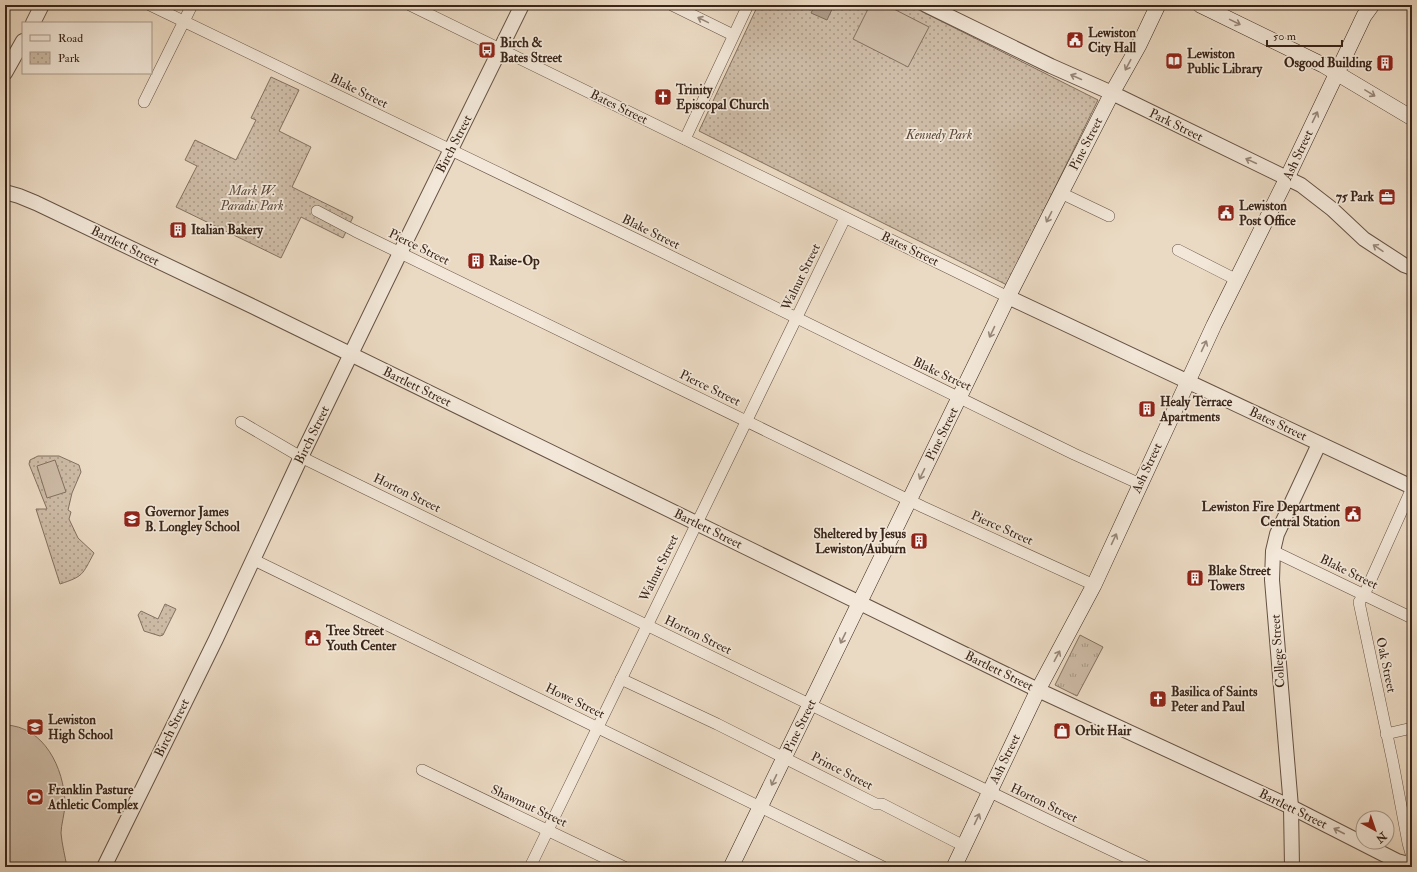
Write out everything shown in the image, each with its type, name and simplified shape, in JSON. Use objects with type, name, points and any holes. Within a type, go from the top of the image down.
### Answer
[{"type":"main road","name":"Pine Street","points":[[732,867],[1008,296],[1158,5]]},
{"type":"main road","points":[[1200,5],[1337,72],[1412,118]]},
{"type":"main road","name":"Ash Street","points":[[954,867],[1038,690],[1094,585],[1187,381],[1287,178],[1364,16],[1372,5]]},
{"type":"street","points":[[34,22],[42,5]]},
{"type":"street","name":"Blake Street","points":[[150,5],[646,244],[796,319],[960,397],[1074,454],[1140,484]]},
{"type":"street","points":[[144,102],[192,5]]},
{"type":"street","name":"Bates Street","points":[[410,5],[845,218],[1412,487]]},
{"type":"street","name":"Birch Street","points":[[104,867],[254,560],[350,355],[522,5]]},
{"type":"street","points":[[672,5],[734,35]]},
{"type":"street","points":[[684,139],[748,5]]},
{"type":"street","name":"Park Street","points":[[926,5],[948,10],[1051,66],[1112,93],[1301,185],[1332,209],[1364,239],[1412,268]]},
{"type":"street","points":[[5,73],[22,43]]},
{"type":"street","name":"Bartlett Street","points":[[5,192],[36,203],[254,307],[1038,690],[1291,807],[1396,861],[1412,865]]},
{"type":"street","points":[[1061,193],[1109,216]]},
{"type":"street","name":"Pierce Street","points":[[317,211],[400,253],[909,501],[1094,585]]},
{"type":"street","name":"Walnut Street","points":[[530,867],[845,218]]},
{"type":"street","points":[[1178,250],[1237,280]]},
{"type":"street","name":"Horton Street","points":[[241,422],[301,457],[1146,867]]},
{"type":"street","name":"College Street","points":[[1292,867],[1291,807],[1272,580],[1273,551],[1280,525],[1320,444]]},
{"type":"street","name":"Oak Street","points":[[1412,487],[1364,595],[1359,602],[1412,857]]},
{"type":"street","name":"Blake Street","points":[[1273,551],[1412,618]]},
{"type":"street","name":"Howe Street","points":[[254,560],[883,867]]},
{"type":"street","name":"Prince Street","points":[[621,679],[717,724],[876,804],[882,804],[964,846]]},
{"type":"street","points":[[1386,734],[1412,728]]},
{"type":"street","name":"Shawmut Street","points":[[422,770],[624,867]]},
{"type":"green space","name":"Kennedy Park","points":[[758,5],[909,5],[1098,100],[1007,285],[699,131]]},
{"type":"green space","points":[[870,5],[886,5],[929,27],[908,67],[853,39]]},
{"type":"green space","name":"Mark W. Paradis Park","points":[[271,77],[299,90],[279,131],[311,147],[292,187],[353,217],[343,238],[301,217],[281,258],[176,207],[197,166],[185,160],[195,140],[236,160],[256,120],[251,118]]},
{"type":"green space","points":[[38,456],[59,456],[79,465],[81,472],[72,493],[68,510],[71,512],[69,519],[78,538],[94,553],[82,574],[74,579],[60,584],[36,509],[47,509],[29,464],[30,460]]},
{"type":"green space","points":[[55,460],[66,492],[47,498],[37,466]]},
{"type":"green space","points":[[165,604],[176,609],[163,635],[160,636],[144,631],[138,615],[141,611],[158,619]]},
{"type":"green space","points":[[1080,635],[1103,647],[1077,696],[1055,685]]},
{"type":"green space","name":"Franklin Pasture Athletic Complex","points":[[5,725],[19,727],[31,733],[41,741],[56,763],[64,790],[65,807],[61,833],[67,867],[5,867]]},
{"type":"shaded area","points":[[815,5],[834,5],[827,20],[811,13]]},
{"type":"place","name":"Lewiston City Hall","points":[[1075,40]]},
{"type":"place","name":"Birch & Bates Street","points":[[487,50]]},
{"type":"place","name":"Lewiston Public Library","points":[[1174,61]]},
{"type":"place","name":"Osgood Building","points":[[1385,63]]},
{"type":"place","name":"Trinity Episcopal Church","points":[[663,97]]},
{"type":"place","name":"75 Park","points":[[1387,197]]},
{"type":"place","name":"Lewiston Post Office","points":[[1226,213]]},
{"type":"place","name":"Italian Bakery","points":[[178,230]]},
{"type":"place","name":"Raise-Op","points":[[476,261]]},
{"type":"place","name":"Healy Terrace Apartments","points":[[1147,409]]},
{"type":"place","name":"Lewiston Fire Department Central Station","points":[[1353,514]]},
{"type":"place","name":"Governor James B. Longley School","points":[[132,519]]},
{"type":"place","name":"Sheltered by Jesus Lewiston/Auburn","points":[[919,541]]},
{"type":"place","name":"Blake Street Towers","points":[[1195,578]]},
{"type":"place","name":"Tree Street Youth Center","points":[[313,638]]},
{"type":"place","name":"Basilica of Saints Peter and Paul","points":[[1158,699]]},
{"type":"place","name":"Lewiston High School","points":[[35,727]]},
{"type":"place","name":"Orbit Hair","points":[[1062,731]]},
{"type":"place","name":"Franklin Pasture Athletic Complex","points":[[35,797]]}]
